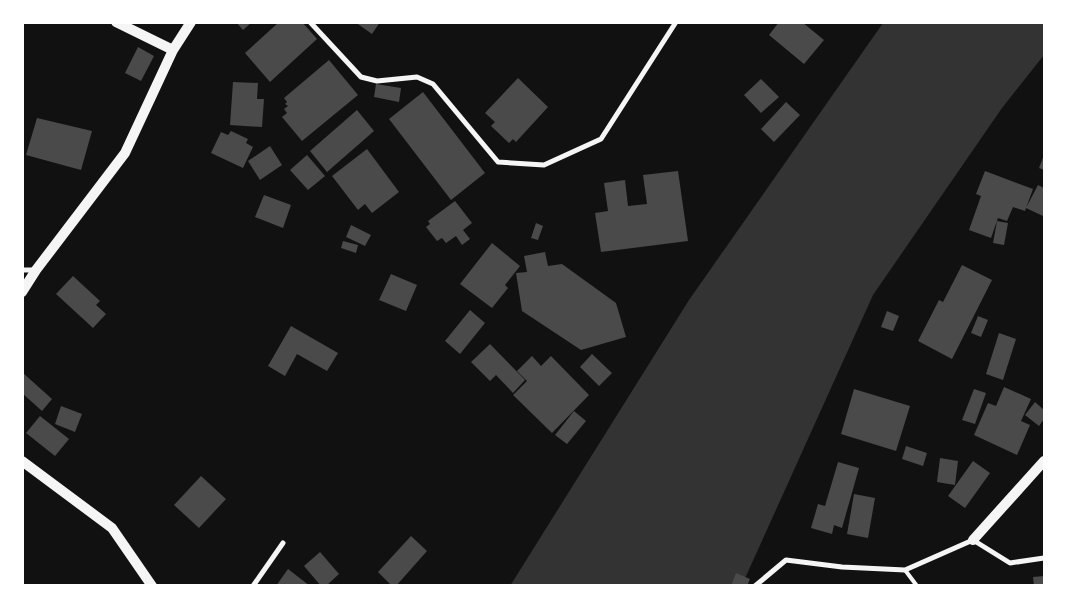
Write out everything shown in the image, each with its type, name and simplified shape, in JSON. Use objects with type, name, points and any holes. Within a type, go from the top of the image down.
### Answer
[{"type":"main road","points":[[116,22],[173,50]]},
{"type":"main road","points":[[22,292],[36,270],[125,153],[173,50],[191,22]]},
{"type":"main road","points":[[22,461],[112,528],[152,586]]},
{"type":"main road","points":[[973,540],[1044,461]]},
{"type":"street","points":[[310,22],[362,77],[377,81],[417,77],[433,84],[498,162],[544,165],[601,139],[676,22]]},
{"type":"street","points":[[22,270],[36,270]]},
{"type":"street","points":[[755,586],[786,560],[842,567],[905,570],[973,540],[1010,563],[1044,558]]},
{"type":"street","points":[[253,586],[283,543]]},
{"type":"lane","points":[[905,570],[917,586]]},
{"type":"shaded area","points":[[883,23],[1044,23],[1044,55],[1002,108],[873,295],[742,585],[510,586],[689,300]]},
{"type":"building","points":[[236,22],[252,22],[243,30]]},
{"type":"building","points":[[279,22],[302,22],[317,39],[270,82],[245,53]]},
{"type":"building","points":[[355,22],[380,22],[372,34]]},
{"type":"building","points":[[779,22],[802,22],[824,40],[804,64],[769,35]]},
{"type":"building","points":[[138,47],[154,56],[141,81],[125,73]]},
{"type":"building","points":[[329,60],[358,95],[302,141],[282,117],[287,113],[284,109],[288,106],[285,104],[287,102],[284,98]]},
{"type":"building","points":[[518,78],[548,107],[516,142],[513,139],[509,143],[491,126],[495,122],[485,113]]},
{"type":"building","points":[[761,79],[779,97],[761,113],[744,95]]},
{"type":"building","points":[[233,82],[258,83],[257,99],[264,99],[262,127],[230,125]]},
{"type":"building","points":[[376,84],[401,88],[399,102],[374,97]]},
{"type":"building","points":[[423,92],[485,173],[451,200],[389,119]]},
{"type":"building","points":[[786,102],[800,115],[774,142],[761,129]]},
{"type":"building","points":[[357,110],[374,131],[327,172],[310,151]]},
{"type":"building","points":[[37,118],[92,131],[81,170],[26,155]]},
{"type":"building","points":[[231,131],[248,139],[246,143],[253,147],[243,168],[211,153],[221,132],[228,135]]},
{"type":"building","points":[[270,146],[282,165],[260,180],[248,161]]},
{"type":"building","points":[[367,149],[399,192],[372,213],[365,204],[358,210],[332,176]]},
{"type":"building","points":[[307,155],[325,176],[308,190],[290,170]]},
{"type":"building","points":[[1044,155],[1044,170],[1039,168]]},
{"type":"building","points":[[678,171],[688,241],[601,252],[595,213],[608,211],[604,183],[625,180],[628,206],[647,204],[643,175]]},
{"type":"building","points":[[985,171],[1033,189],[1025,211],[1013,207],[1007,221],[998,218],[991,238],[969,230],[981,196],[976,194]]},
{"type":"building","points":[[1038,185],[1044,188],[1043,216],[1026,208]]},
{"type":"building","points":[[264,195],[291,205],[283,228],[255,217]]},
{"type":"building","points":[[455,201],[472,223],[463,230],[470,239],[462,245],[456,236],[446,243],[442,238],[437,241],[426,227],[430,224],[428,221]]},
{"type":"building","points":[[997,221],[1008,223],[1004,245],[993,243]]},
{"type":"building","points":[[536,223],[543,226],[538,240],[531,238]]},
{"type":"building","points":[[351,225],[371,235],[365,246],[346,237]]},
{"type":"building","points":[[343,241],[358,245],[356,253],[341,248]]},
{"type":"building","points":[[492,243],[520,266],[505,285],[508,288],[492,308],[460,284]]},
{"type":"building","points":[[545,252],[548,266],[562,264],[616,303],[626,337],[581,350],[522,311],[516,273],[527,272],[524,256]]},
{"type":"building","points":[[962,265],[992,280],[952,359],[918,341],[939,300],[943,302]]},
{"type":"building","points":[[391,274],[417,285],[406,311],[379,300]]},
{"type":"building","points":[[73,276],[100,301],[96,305],[106,314],[93,328],[56,294]]},
{"type":"building","points":[[470,310],[485,323],[460,354],[445,341]]},
{"type":"building","points":[[887,311],[899,316],[893,331],[881,327]]},
{"type":"building","points":[[978,316],[988,320],[981,337],[971,333]]},
{"type":"building","points":[[291,326],[338,353],[327,371],[297,354],[285,376],[268,366]]},
{"type":"building","points":[[999,333],[1016,339],[1003,380],[986,374]]},
{"type":"building","points":[[490,344],[525,380],[513,393],[496,375],[490,381],[471,362]]},
{"type":"building","points":[[592,354],[612,373],[599,386],[580,367]]},
{"type":"building","points":[[532,356],[541,366],[551,356],[589,395],[552,433],[513,395],[527,381],[517,371]]},
{"type":"building","points":[[23,373],[52,399],[42,411],[22,393]]},
{"type":"building","points":[[1004,387],[1031,399],[1021,421],[1030,425],[1017,455],[974,435],[988,403],[996,406]]},
{"type":"building","points":[[854,389],[910,406],[896,451],[841,434]]},
{"type":"building","points":[[974,389],[986,393],[975,424],[962,420]]},
{"type":"building","points":[[1035,402],[1044,410],[1044,419],[1039,426],[1025,415]]},
{"type":"building","points":[[61,406],[82,414],[75,432],[55,424]]},
{"type":"building","points":[[574,411],[586,421],[567,444],[555,435]]},
{"type":"building","points":[[40,416],[69,439],[55,456],[26,433]]},
{"type":"building","points":[[906,446],[927,453],[923,466],[902,459]]},
{"type":"building","points":[[940,458],[958,461],[955,485],[937,482]]},
{"type":"building","points":[[973,461],[990,473],[965,508],[948,496]]},
{"type":"building","points":[[838,462],[859,468],[842,528],[834,525],[832,534],[811,528],[818,504],[825,506]]},
{"type":"building","points":[[201,476],[226,499],[199,528],[174,505]]},
{"type":"building","points":[[854,494],[875,498],[868,538],[847,534]]},
{"type":"building","points":[[411,536],[427,551],[396,586],[392,586],[378,572]]},
{"type":"building","points":[[320,552],[339,574],[326,586],[321,586],[304,566]]},
{"type":"building","points":[[288,569],[310,586],[276,586]]},
{"type":"building","points":[[736,573],[750,579],[747,586],[731,586]]},
{"type":"building","points":[[1044,576],[1044,586],[1034,586],[1033,577]]}]
